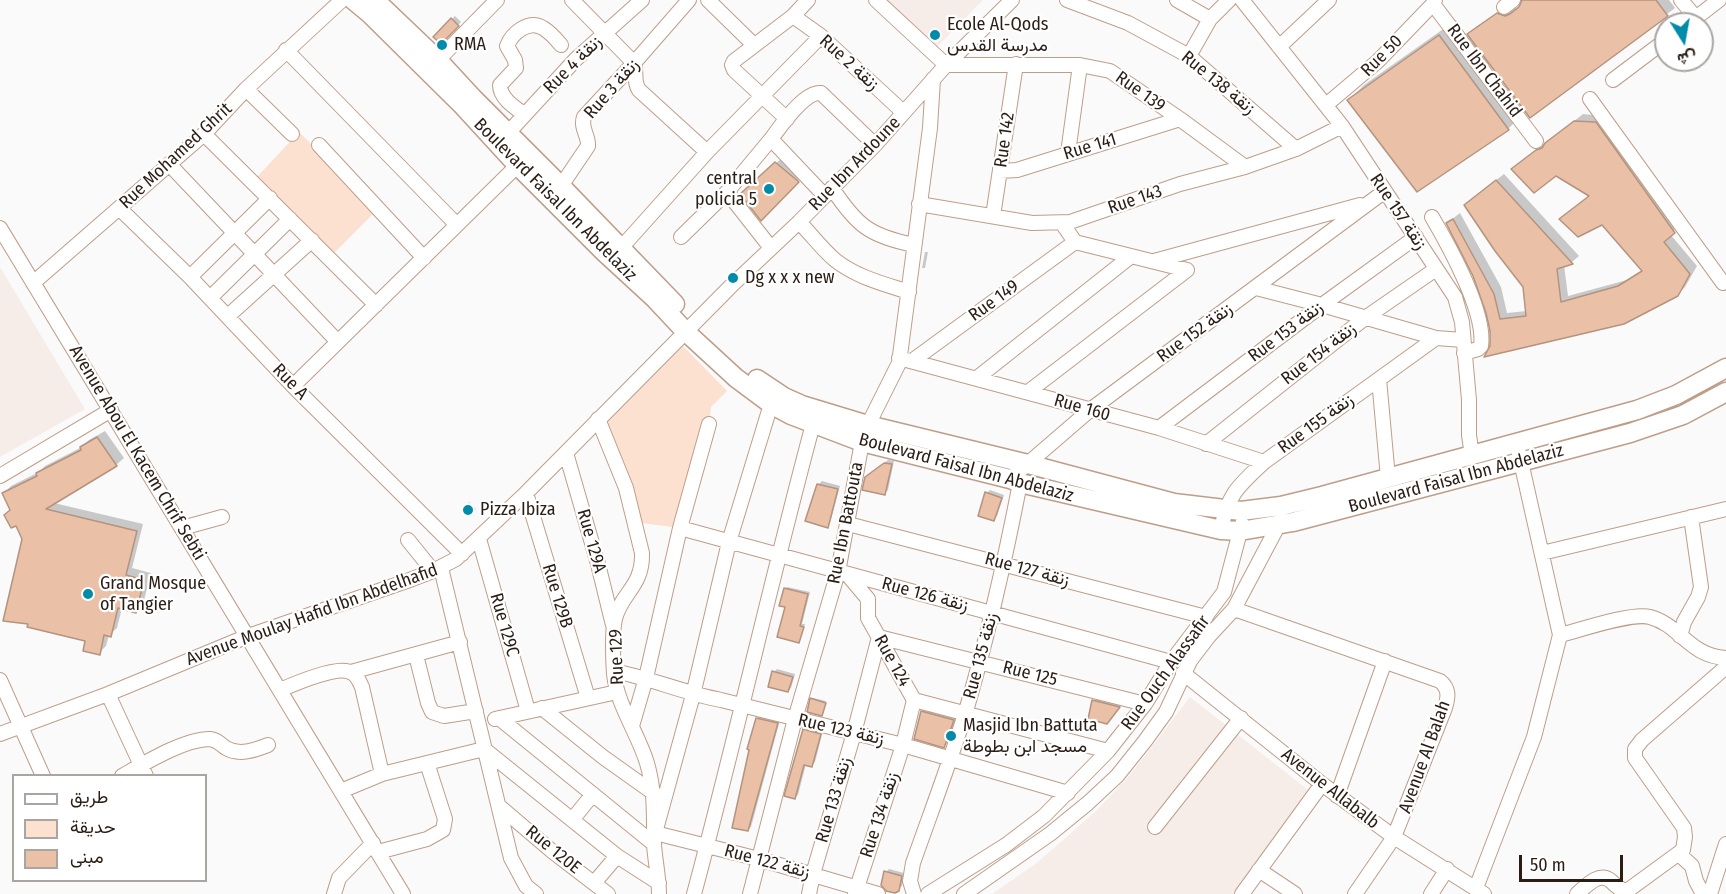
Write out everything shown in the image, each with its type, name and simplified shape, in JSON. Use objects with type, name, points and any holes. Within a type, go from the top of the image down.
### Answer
[{"type":"main road","name":"Boulevard Faisal Ibn Abdelaziz","points":[[353,0],[523,160],[604,253],[690,328],[747,371],[784,397],[865,434],[1015,481],[1221,530],[1240,531],[1279,524],[1630,433],[1683,415],[1726,392]]},
{"type":"main road","name":"Boulevard Faisal Ibn Abdelaziz","points":[[375,0],[438,60],[508,133],[523,160],[561,186],[621,248],[736,378],[771,404],[813,424],[1028,464],[1157,499],[1225,510],[1246,511],[1281,506],[1637,410],[1676,395],[1726,368]]},
{"type":"street","name":"Rue Mohamed Ghrit","points":[[33,283],[204,134],[246,88],[342,0]]},
{"type":"street","points":[[438,60],[497,0]]},
{"type":"street","points":[[572,0],[634,63],[635,82],[639,90],[707,152]]},
{"type":"street","name":"Rue 4 زنقة","points":[[508,133],[576,59],[642,0]]},
{"type":"street","name":"Rue 3 زنقة","points":[[561,186],[588,146],[582,123],[584,117],[689,0]]},
{"type":"street","points":[[787,119],[734,70],[732,65],[754,45],[793,16],[808,0]]},
{"type":"street","points":[[876,0],[946,65]]},
{"type":"street","name":"Rue Ibn Ardoune","points":[[690,328],[875,145],[946,65],[1012,0]]},
{"type":"street","name":"Rue 138 زنقة","points":[[1067,0],[1128,23],[1189,56],[1296,149]]},
{"type":"street","points":[[1177,0],[1210,19]]},
{"type":"street","points":[[1189,56],[1210,19],[1228,0]]},
{"type":"street","points":[[1279,48],[1329,0]]},
{"type":"street","points":[[1704,12],[1719,0]]},
{"type":"street","name":"Rue 157 زنقة","points":[[1245,1],[1279,48],[1342,126],[1458,303],[1469,400],[1469,435],[1472,456]]},
{"type":"street","points":[[714,2],[754,45]]},
{"type":"street","name":"Rue 50","points":[[1326,105],[1378,61],[1434,2]]},
{"type":"street","name":"Rue Ibn Chahid","points":[[1434,2],[1536,141]]},
{"type":"street","name":"Rue 2 زنقة","points":[[793,16],[821,36],[903,112]]},
{"type":"street","points":[[524,114],[512,105],[500,89],[500,85],[516,68],[515,60],[507,46],[508,42],[512,35],[523,28],[534,25],[544,28],[561,45]]},
{"type":"street","points":[[621,248],[707,152],[821,36]]},
{"type":"street","points":[[1613,80],[1654,49]]},
{"type":"street","points":[[286,50],[457,225]]},
{"type":"street","name":"Rue 142","points":[[993,216],[1016,64]]},
{"type":"street","name":"Rue 139","points":[[946,65],[1080,65],[1110,71],[1245,167]]},
{"type":"street","points":[[1068,153],[1080,65]]},
{"type":"street","name":"Rue Ibn Battouta","points":[[750,894],[795,719],[843,573],[848,524],[865,434],[896,372],[906,360],[909,292],[930,128],[933,79]]},
{"type":"street","points":[[246,88],[292,134]]},
{"type":"street","points":[[681,237],[727,192],[787,119],[810,95],[818,92],[875,145]]},
{"type":"street","points":[[1590,99],[1724,284]]},
{"type":"street","name":"Rue 141","points":[[1000,171],[1017,170],[1180,119]]},
{"type":"street","name":"Rue 143","points":[[919,204],[1032,223],[1062,223],[1109,210],[1180,184],[1245,167],[1296,149],[1342,126]]},
{"type":"street","points":[[204,134],[376,305]]},
{"type":"street","points":[[771,139],[858,223],[881,237],[914,245]]},
{"type":"street","points":[[319,145],[424,258]]},
{"type":"street","points":[[293,386],[523,160]]},
{"type":"street","points":[[169,164],[338,342]]},
{"type":"street","points":[[727,192],[771,248]]},
{"type":"street","name":"Rue 152 زنقة","points":[[1015,481],[1028,464],[1090,410],[1368,202],[1385,192]]},
{"type":"street","points":[[190,277],[270,198]]},
{"type":"street","points":[[1154,261],[1368,202]]},
{"type":"street","name":"Rue A","points":[[120,208],[228,316],[293,386],[462,554]]},
{"type":"street","points":[[1256,288],[1322,304],[1463,347],[1478,349],[1481,346],[1479,317],[1445,238],[1432,217]]},
{"type":"street","points":[[210,298],[290,219]]},
{"type":"street","points":[[799,222],[833,259],[843,266],[868,278],[909,292]]},
{"type":"street","points":[[1028,392],[1187,270],[1075,242],[1062,223]]},
{"type":"street","name":"Avenue Abou El Kacem Chrif Sebti","points":[[0,228],[403,894]]},
{"type":"street","name":"Rue 153 زنقة","points":[[1158,428],[1322,304],[1416,237]]},
{"type":"street","points":[[228,316],[312,240]]},
{"type":"street","name":"Rue 149","points":[[906,360],[1075,242]]},
{"type":"street","points":[[977,378],[1130,257]]},
{"type":"street","name":"Rue 154 زنقة","points":[[1206,444],[1365,318],[1436,269]]},
{"type":"street","name":"Avenue Moulay Hafid Ibn Abdelhafid","points":[[0,735],[108,694],[248,636],[437,569],[462,554],[479,538],[690,328]]},
{"type":"street","name":"Rue 155 زنقة","points":[[1221,530],[1229,500],[1242,482],[1264,462],[1436,338]]},
{"type":"street","name":"Rue 160","points":[[906,360],[1158,428],[1264,462]]},
{"type":"street","points":[[1379,379],[1388,478]]},
{"type":"street","points":[[499,718],[593,794],[655,838],[693,694],[729,542],[771,404]]},
{"type":"street","points":[[0,476],[111,410]]},
{"type":"street","name":"Rue 129","points":[[598,419],[626,488],[642,553],[640,572],[635,585],[615,619],[614,671],[617,692],[647,762],[655,794],[655,838],[659,889]]},
{"type":"street","points":[[632,726],[646,678],[680,528],[709,424]]},
{"type":"street","points":[[694,894],[743,705],[778,554],[813,424]]},
{"type":"street","points":[[1480,891],[1534,737],[1560,635],[1519,462],[1518,442]]},
{"type":"street","name":"Rue 129A","points":[[566,453],[598,564],[614,630]]},
{"type":"street","name":"Rue 135 زنقة","points":[[914,894],[910,881],[913,863],[951,759],[980,662],[1005,564],[1015,481]]},
{"type":"street","name":"Rue 129B","points":[[526,493],[588,698]]},
{"type":"street","points":[[1542,553],[1726,509]]},
{"type":"street","name":"Rue Ouch Alassafir","points":[[928,894],[1044,816],[1108,751],[1145,704],[1172,662],[1224,592],[1246,511]]},
{"type":"street","points":[[182,528],[222,517]]},
{"type":"street","points":[[1680,636],[1684,622],[1701,587],[1691,517]]},
{"type":"street","name":"Rue 127 زنقة","points":[[848,524],[1206,617]]},
{"type":"street","name":"Rue Ouch Alassafir","points":[[964,894],[1050,834],[1117,776],[1161,718],[1175,696],[1183,673],[1209,636],[1234,609],[1279,524]]},
{"type":"street","name":"Rue 126 زنقة","points":[[680,528],[1172,662]]},
{"type":"street","name":"Rue 129C","points":[[479,538],[535,710]]},
{"type":"street","points":[[408,540],[437,569],[459,642],[511,858],[526,886],[536,894]]},
{"type":"street","name":"Rue 124","points":[[843,573],[868,599],[867,616],[914,700],[1108,751]]},
{"type":"street","points":[[1234,609],[1385,661],[1337,796]]},
{"type":"street","points":[[1560,635],[1649,616],[1660,621],[1709,656],[1726,658]]},
{"type":"street","name":"Rue 125","points":[[879,637],[1145,704]]},
{"type":"street","name":"Rue 133 زنقة","points":[[809,894],[879,637]]},
{"type":"street","points":[[280,690],[315,676],[340,671],[351,672],[459,642]]},
{"type":"street","points":[[416,655],[428,704],[432,712],[444,716],[499,718],[617,692]]},
{"type":"street","name":"Avenue Al Balah","points":[[1354,894],[1394,837],[1448,697],[1445,685],[1440,681],[1385,661]]},
{"type":"street","points":[[1577,894],[1595,879],[1604,878],[1621,890],[1627,891],[1679,854],[1685,844],[1683,828],[1635,758],[1635,749],[1641,740],[1726,667]]},
{"type":"street","name":"Rue 123 زنقة","points":[[614,671],[646,678],[693,694],[903,745],[1068,793]]},
{"type":"street","points":[[351,672],[362,687],[382,774]]},
{"type":"street","name":"Avenue Allabalb","points":[[1183,673],[1337,796],[1394,837],[1480,891]]},
{"type":"street","points":[[0,680],[42,774]]},
{"type":"street","points":[[108,694],[143,771],[180,747],[202,740],[214,740],[228,749],[244,752],[268,745]]},
{"type":"street","name":"Rue 134 زنقة","points":[[856,891],[903,745],[914,700]]},
{"type":"street","points":[[535,710],[655,794]]},
{"type":"street","points":[[1155,827],[1241,718]]},
{"type":"street","points":[[341,791],[382,774],[484,749]]},
{"type":"street","points":[[484,749],[659,889]]},
{"type":"street","points":[[334,894],[339,878],[375,848],[427,839],[443,830],[445,819],[427,763]]},
{"type":"street","points":[[1242,894],[1322,784]]},
{"type":"street","points":[[572,820],[593,794]]},
{"type":"street","name":"Rue 120E","points":[[499,806],[553,852],[608,894]]},
{"type":"street","name":"Rue 122 زنقة","points":[[655,838],[759,859],[813,874],[856,891],[878,894]]},
{"type":"street","points":[[1710,894],[1726,844]]},
{"type":"street","points":[[1679,854],[1692,866],[1703,894]]},
{"type":"street","points":[[594,883],[618,856]]},
{"type":"street","points":[[1692,866],[1706,866],[1717,871]]},
{"type":"street","points":[[1431,894],[1447,869]]},
{"type":"street","points":[[1259,870],[1295,894]]},
{"type":"shaded area","name":"Ecole Al-Qods مدرسة القدس","points":[[886,0],[983,0],[936,48]]},
{"type":"shaded area","points":[[0,267],[85,409],[0,457]]},
{"type":"shaded area","points":[[1190,697],[1312,793],[1239,894],[992,894],[1038,862],[1096,811],[1129,776]]},
{"type":"green space","points":[[299,132],[377,210],[332,255],[257,177]]},
{"type":"green space","points":[[682,345],[727,391],[711,407],[709,424],[680,528],[634,522],[598,419]]},
{"type":"building","points":[[1522,0],[1656,0],[1665,12],[1654,12],[1654,26],[1530,118],[1467,34],[1497,13],[1505,16],[1519,7]]},
{"type":"building","points":[[451,18],[459,26],[441,44],[433,37]]},
{"type":"building","points":[[1439,35],[1509,130],[1417,192],[1347,100]]},
{"type":"building","points":[[1574,121],[1596,122],[1675,233],[1664,242],[1690,274],[1678,296],[1624,324],[1484,357],[1490,346],[1490,331],[1486,313],[1473,276],[1446,223],[1453,219],[1494,294],[1500,319],[1526,316],[1523,287],[1464,205],[1496,180],[1573,264],[1557,269],[1561,302],[1618,286],[1642,271],[1602,225],[1578,237],[1559,219],[1589,196],[1556,176],[1534,193],[1511,169],[1542,148],[1545,143]]},
{"type":"building","name":"central policia 5","points":[[775,162],[799,182],[761,221],[740,194]]},
{"type":"building","name":"Grand Mosque of Tangier","points":[[97,437],[117,466],[46,509],[137,531],[126,575],[144,580],[136,613],[118,608],[111,637],[104,635],[100,655],[83,651],[85,641],[27,627],[28,624],[3,621],[22,539],[16,526],[11,528],[4,515],[10,510],[2,493],[37,476],[36,473],[81,450],[80,447]]},
{"type":"building","points":[[884,463],[892,464],[885,495],[862,490],[865,477]]},
{"type":"building","points":[[817,484],[838,489],[828,528],[805,521]]},
{"type":"building","points":[[985,492],[1002,498],[994,521],[978,516]]},
{"type":"building","points":[[784,588],[808,594],[800,626],[804,627],[799,643],[777,637],[785,607],[779,606]]},
{"type":"building","points":[[772,671],[793,677],[788,692],[768,687]]},
{"type":"building","points":[[810,698],[826,703],[822,716],[807,712]]},
{"type":"building","points":[[1092,700],[1120,707],[1107,724],[1088,719]]},
{"type":"building","points":[[921,711],[954,720],[944,748],[914,739]]},
{"type":"building","points":[[756,718],[778,723],[748,831],[732,828],[749,750],[747,749]]},
{"type":"building","points":[[803,729],[821,734],[812,767],[804,765],[795,799],[784,796]]},
{"type":"building","points":[[884,871],[902,876],[899,891],[895,893],[886,891],[881,885]]},
{"type":"place","name":"Ecole Al-Qods مدرسة القدس","points":[[935,35]]},
{"type":"place","name":"RMA","points":[[442,45]]},
{"type":"place","name":"central policia 5","points":[[769,189]]},
{"type":"place","name":"Dg x x x new","points":[[733,278]]},
{"type":"place","name":"Pizza Ibiza","points":[[468,510]]},
{"type":"place","name":"Grand Mosque of Tangier","points":[[88,594]]},
{"type":"place","name":"Masjid Ibn Battuta مسجد ابن بطوطة","points":[[951,736]]}]
